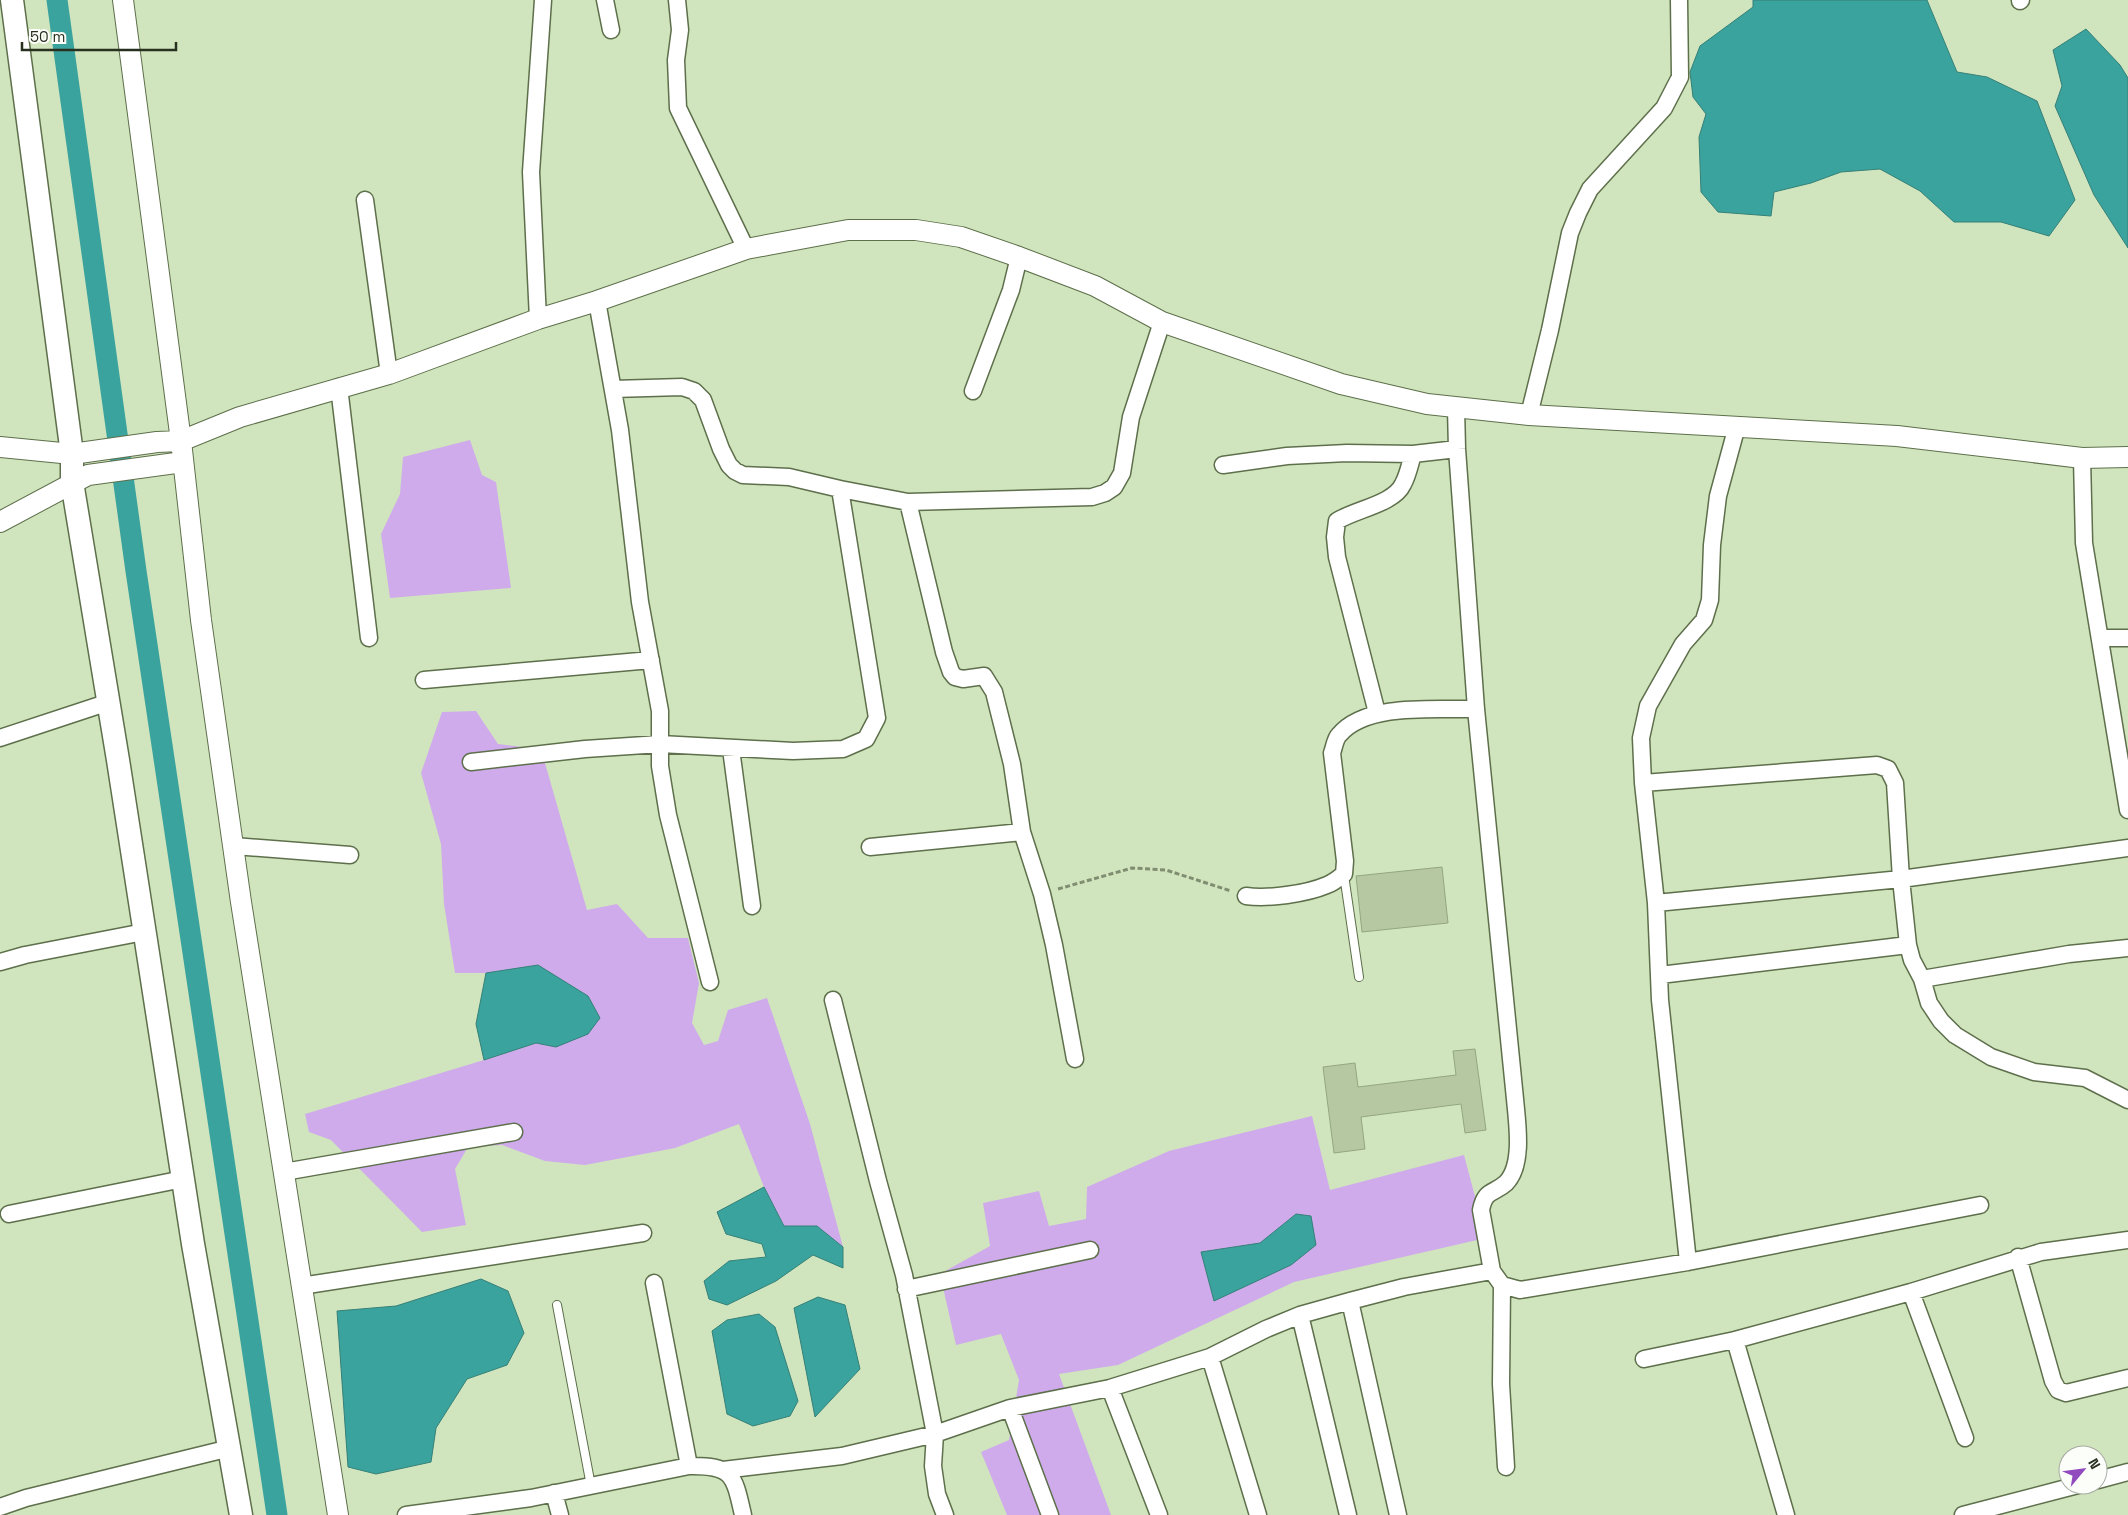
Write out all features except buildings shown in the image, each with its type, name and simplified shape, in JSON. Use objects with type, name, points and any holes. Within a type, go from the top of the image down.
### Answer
[{"type":"main road","points":[[12,0],[72,454],[72,482],[109,702],[183,1179],[241,1515]]},
{"type":"street","points":[[123,0],[181,441],[200,620],[301,1286],[338,1515]]},
{"type":"street","points":[[538,319],[531,172],[543,0]]},
{"type":"street","points":[[605,0],[611,30]]},
{"type":"street","points":[[677,0],[680,30],[676,60],[678,108],[746,249]]},
{"type":"street","points":[[1529,415],[1550,330],[1570,233],[1578,213],[1590,189],[1664,108],[1680,77],[1679,0]]},
{"type":"street","points":[[365,200],[389,374]]},
{"type":"street","points":[[0,446],[72,454],[157,442],[181,441],[240,417],[389,374],[538,319],[597,301],[746,249],[848,230],[916,230],[961,237],[1019,257],[1095,286],[1162,322],[1341,384],[1427,404],[1529,415],[1897,436],[2082,458],[2128,457]]},
{"type":"street","points":[[973,391],[1010,290],[1019,257]]},
{"type":"street","points":[[597,301],[613,389],[633,532],[640,602],[660,711],[660,766],[668,815],[710,982]]},
{"type":"street","points":[[613,389],[682,387],[694,392],[703,400],[729,465],[743,475],[789,477],[908,502],[1092,497],[1105,493],[1114,487],[1122,473],[1131,417],[1162,322]]},
{"type":"street","points":[[339,387],[369,638]]},
{"type":"street","points":[[1456,408],[1457,449],[1476,709],[1518,1142],[1514,1172],[1505,1184],[1489,1193],[1483,1201],[1481,1210],[1492,1271],[1502,1285],[1501,1384],[1506,1467]]},
{"type":"street","points":[[1688,1262],[1660,1000],[1656,903],[1643,783],[1641,738],[1648,706],[1684,644],[1704,620],[1710,600],[1712,545],[1718,496],[1737,426]]},
{"type":"street","points":[[1223,465],[1287,456],[1346,453],[1413,454],[1457,449]]},
{"type":"street","points":[[1377,713],[1337,557],[1335,537],[1337,521],[1349,514],[1390,498],[1403,485],[1413,454]]},
{"type":"street","points":[[2082,458],[2084,543],[2128,810]]},
{"type":"street","points":[[0,522],[72,482],[100,473],[183,462]]},
{"type":"street","points":[[471,762],[584,749],[660,744],[793,751],[843,749],[866,739],[877,718],[840,489]]},
{"type":"street","points":[[908,502],[944,652],[951,672],[955,677],[964,679],[984,676],[994,692],[1012,764],[1022,832],[1042,894],[1054,945],[1075,1059]]},
{"type":"street","points":[[2100,638],[2128,638]]},
{"type":"street","points":[[424,680],[651,660]]},
{"type":"street","points":[[0,738],[109,702]]},
{"type":"street","points":[[1246,896],[1260,898],[1314,889],[1329,884],[1344,874],[1345,861],[1332,753],[1338,736],[1349,726],[1377,713],[1398,710],[1476,709]]},
{"type":"street","points":[[731,749],[752,906]]},
{"type":"street","points":[[1643,783],[1877,765],[1888,769],[1895,783],[1901,879],[1908,945],[1912,960],[1922,979],[1929,1003],[1941,1021],[1955,1035],[1991,1057],[2034,1072],[2085,1078],[2128,1100]]},
{"type":"street","points":[[870,847],[1022,832]]},
{"type":"street","points":[[234,846],[350,854]]},
{"type":"street","points":[[1656,903],[1901,879],[2128,848]]},
{"type":"street","points":[[0,962],[25,955],[144,932]]},
{"type":"street","points":[[1660,975],[1908,945]]},
{"type":"street","points":[[1922,979],[2069,954],[2128,948]]},
{"type":"street","points":[[833,1000],[906,1289],[935,1434],[933,1466],[937,1494],[946,1515]]},
{"type":"street","points":[[284,1172],[514,1132]]},
{"type":"street","points":[[9,1214],[183,1179]]},
{"type":"street","points":[[1502,1285],[1520,1290],[1688,1262],[1980,1205]]},
{"type":"street","points":[[301,1286],[643,1233]]},
{"type":"street","points":[[1644,1359],[1735,1340],[1911,1292],[2018,1257],[2128,1240]]},
{"type":"street","points":[[906,1289],[1090,1250]]},
{"type":"street","points":[[2018,1257],[2053,1381],[2058,1390],[2066,1393],[2128,1378]]},
{"type":"street","points":[[723,1470],[842,1456],[935,1434],[1010,1408],[1110,1388],[1210,1357],[1266,1329],[1300,1315],[1404,1287],[1492,1271]]},
{"type":"street","points":[[654,1283],[689,1466]]},
{"type":"street","points":[[1911,1292],[1965,1438]]},
{"type":"street","points":[[1350,1301],[1398,1515]]},
{"type":"street","points":[[1300,1315],[1348,1515]]},
{"type":"street","points":[[1735,1340],[1786,1515]]},
{"type":"street","points":[[1210,1357],[1258,1515]]},
{"type":"street","points":[[1110,1388],[1159,1515]]},
{"type":"street","points":[[1010,1408],[1050,1515]]},
{"type":"street","points":[[0,1507],[26,1498],[230,1448]]},
{"type":"street","points":[[406,1515],[554,1493],[689,1466],[712,1466],[723,1470],[732,1478],[743,1515]]},
{"type":"street","points":[[2108,1477],[2128,1472]]},
{"type":"street","points":[[1963,1515],[2058,1490]]},
{"type":"street","points":[[554,1493],[560,1515]]},
{"type":"lane","points":[[1344,874],[1359,977]]},
{"type":"lane","points":[[556,1304],[591,1486]]},
{"type":"path","points":[[1042,894],[1132,868],[1166,870],[1246,896]]},
{"type":"shaded area","points":[[470,440],[482,475],[496,482],[511,588],[390,598],[381,534],[400,494],[403,457]]},
{"type":"shaded area","points":[[476,711],[498,744],[541,749],[587,910],[617,904],[648,938],[688,938],[699,983],[692,1023],[704,1045],[718,1041],[728,1010],[767,998],[810,1124],[843,1247],[817,1226],[784,1226],[764,1187],[739,1124],[675,1148],[585,1165],[545,1161],[502,1145],[468,1147],[455,1169],[466,1225],[422,1232],[331,1140],[309,1132],[305,1114],[536,1043],[556,1047],[538,965],[486,973],[455,973],[444,904],[441,844],[421,773],[442,712]]},
{"type":"shaded area","points":[[1312,1116],[1330,1190],[1464,1155],[1486,1238],[1294,1282],[1118,1365],[1059,1374],[1111,1515],[1007,1515],[981,1452],[1009,1440],[1019,1380],[1001,1334],[956,1345],[940,1274],[990,1246],[983,1203],[1039,1191],[1049,1226],[1086,1219],[1087,1187],[1169,1151]]},
{"type":"water","points":[[1753,0],[1927,0],[1957,72],[1987,77],[2037,101],[2075,200],[2049,236],[2001,222],[1954,222],[1920,191],[1880,169],[1841,172],[1811,183],[1774,192],[1771,216],[1718,212],[1701,192],[1699,137],[1706,114],[1693,97],[1690,72],[1700,46],[1753,7]]},
{"type":"water","points":[[2086,29],[2120,65],[2128,78],[2128,248],[2094,195],[2055,106],[2062,86],[2053,50]]},
{"type":"water","points":[[538,965],[588,996],[600,1018],[588,1034],[556,1047],[536,1043],[484,1060],[476,1024],[486,973]]},
{"type":"water","points":[[764,1187],[784,1226],[817,1226],[843,1247],[843,1268],[813,1255],[776,1281],[727,1305],[709,1299],[704,1281],[729,1261],[766,1257],[762,1244],[726,1234],[717,1212]]},
{"type":"water","points":[[1296,1214],[1311,1216],[1316,1245],[1291,1265],[1214,1301],[1201,1252],[1260,1243]]},
{"type":"water","points":[[481,1279],[508,1291],[524,1333],[507,1365],[467,1379],[436,1428],[431,1462],[376,1474],[348,1467],[337,1311],[396,1306]]},
{"type":"water","points":[[818,1297],[845,1305],[860,1369],[815,1417],[794,1308]]},
{"type":"water","points":[[759,1314],[775,1327],[798,1401],[790,1416],[753,1426],[727,1414],[712,1331],[727,1320]]},
{"type":"waterway","points":[[57,0],[136,571],[277,1515]]}]
